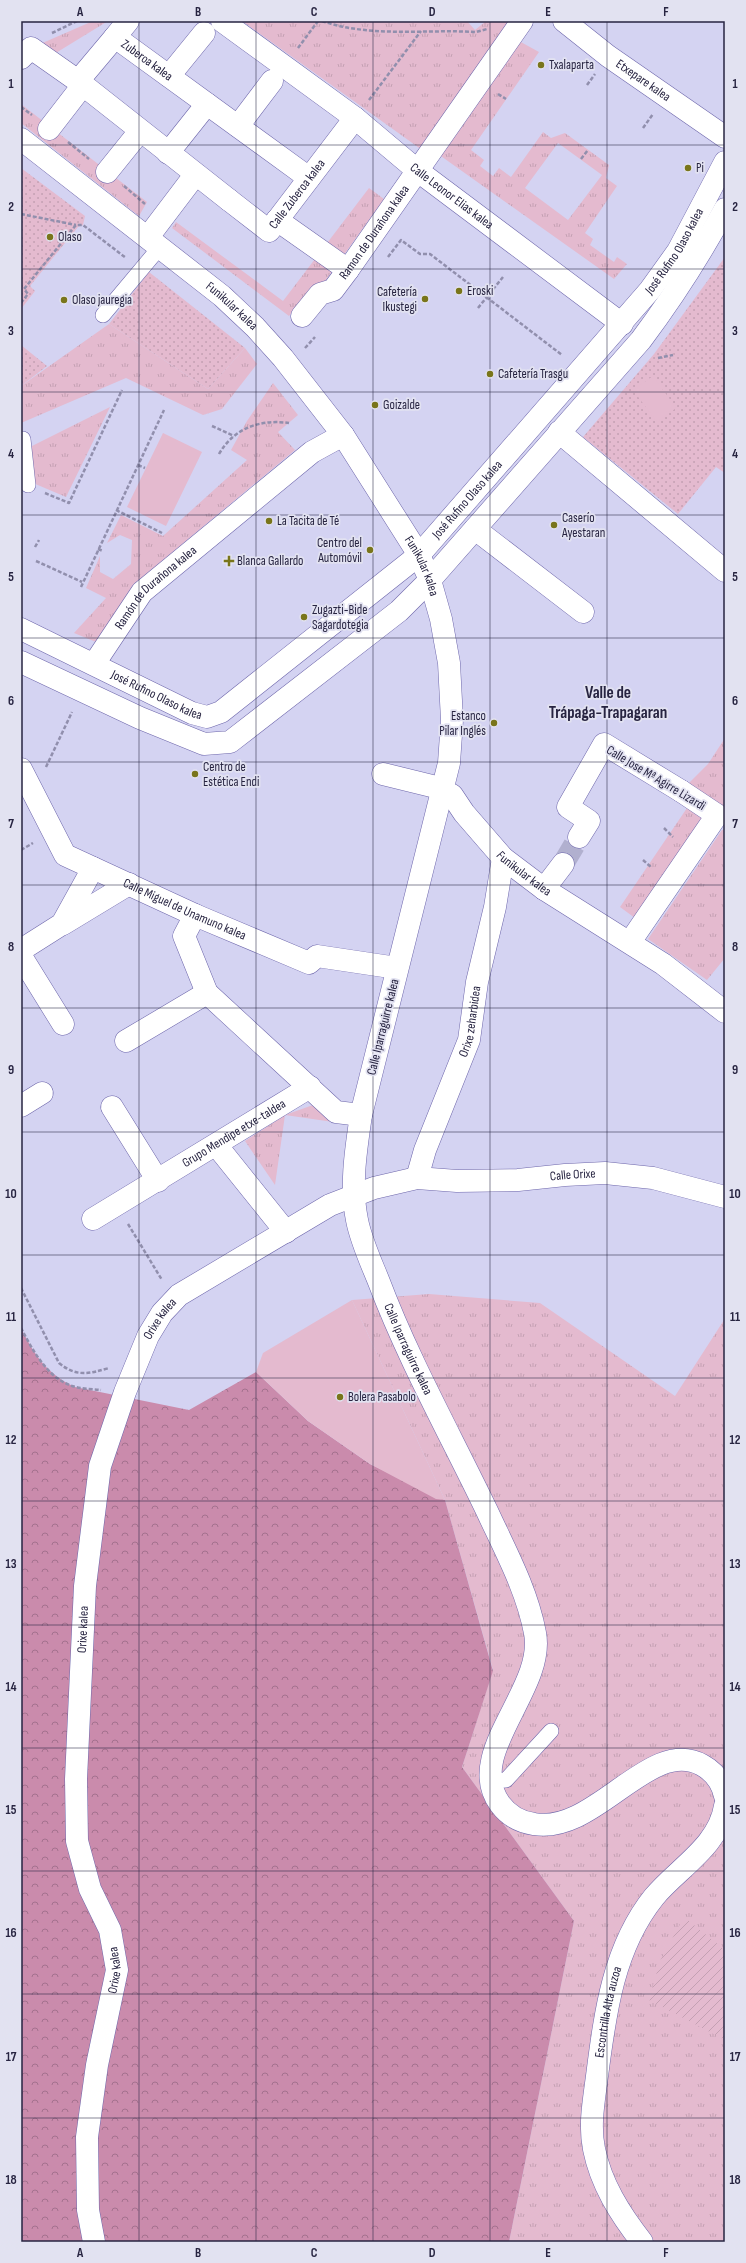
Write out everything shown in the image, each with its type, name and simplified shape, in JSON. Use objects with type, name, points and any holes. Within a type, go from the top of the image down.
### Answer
[{"type":"street","name":"Ramon de Durañona kalea","points":[[302,316],[320,294],[333,290],[348,270],[522,21]]},
{"type":"street","name":"Etxepare kalea","points":[[564,21],[608,56],[725,137]]},
{"type":"street","name":"Calle Leonor Elias kalea","points":[[213,27],[278,73],[355,118],[418,171],[622,324]]},
{"type":"street","points":[[169,76],[213,27]]},
{"type":"street","name":"Zuberoa kalea","points":[[49,129],[80,83],[121,29],[169,76],[309,178]]},
{"type":"street","points":[[21,58],[31,48],[80,83],[195,175],[154,242]]},
{"type":"street","points":[[238,126],[278,73]]},
{"type":"street","points":[[168,153],[207,104]]},
{"type":"street","name":"Calle Zuberoa kalea","points":[[195,175],[269,230],[355,118]]},
{"type":"street","points":[[107,172],[140,131]]},
{"type":"street","name":"Funikular kalea","points":[[21,140],[222,296],[255,326],[289,366],[343,435],[419,555],[430,580],[441,619],[449,663],[452,691],[449,763],[443,790],[452,794],[464,813],[503,858],[544,889],[663,964],[725,1012]]},
{"type":"street","name":"José Rufino Olaso kalea","points":[[21,629],[192,712],[207,717],[221,712],[419,555],[622,324],[650,290],[678,251],[725,162]]},
{"type":"street","name":"José Rufino Olaso kalea","points":[[21,662],[140,718],[204,744],[230,742],[399,611],[430,580],[641,340],[668,304],[696,262],[725,209]]},
{"type":"street","points":[[277,220],[348,270]]},
{"type":"street","points":[[559,432],[725,571]]},
{"type":"street","name":"Ramón de Durañona kalea","points":[[94,664],[142,592],[312,452],[343,435]]},
{"type":"street","points":[[475,529],[583,612]]},
{"type":"street","name":"Calle Jose Mª Agirre Lizardi","points":[[579,837],[589,821],[568,807],[604,744],[717,815],[630,942]]},
{"type":"street","name":"Calle Miguel de Unamuno kalea","points":[[21,769],[65,855],[195,915],[309,963],[317,956],[398,968]]},
{"type":"street","points":[[383,774],[443,790]]},
{"type":"street","name":"Calle Iparraguirre kalea","points":[[443,790],[361,1115],[355,1157],[355,1196],[357,1221],[391,1314],[504,1546],[522,1588],[536,1636],[534,1665],[527,1685],[495,1749],[491,1781],[494,1796],[502,1807],[514,1817],[529,1823],[545,1826],[561,1824],[577,1817],[646,1772],[673,1760],[685,1759],[696,1762],[707,1768],[717,1777],[725,1796]]},
{"type":"street","name":"Orixe zeharbidea","points":[[417,1178],[425,1150],[469,1040],[478,982],[495,907],[503,858]]},
{"type":"street","points":[[544,889],[563,864]]},
{"type":"street","points":[[62,924],[93,868]]},
{"type":"street","points":[[63,1024],[23,956],[62,924],[129,884]]},
{"type":"street","points":[[195,915],[184,936],[207,993],[336,1112],[361,1115]]},
{"type":"street","points":[[126,1041],[207,993]]},
{"type":"street","name":"Grupo Mendipe etxe-taldea","points":[[93,1219],[217,1146],[310,1087]]},
{"type":"street","points":[[21,1106],[42,1093]]},
{"type":"street","points":[[112,1107],[158,1181]]},
{"type":"street","points":[[217,1146],[286,1232]]},
{"type":"street","name":"Calle Orixe","points":[[417,1178],[457,1181],[518,1180],[565,1175],[605,1173],[653,1178],[725,1197]]},
{"type":"street","name":"Orixe kalea","points":[[94,2242],[88,2210],[87,2138],[97,2065],[117,1970],[110,1930],[90,1889],[77,1841],[76,1779],[85,1586],[100,1466],[125,1392],[151,1330],[162,1313],[174,1299],[330,1205],[374,1188],[417,1178]]},
{"type":"street","name":"Escontrilla Alta auzoa","points":[[642,2242],[620,2213],[609,2193],[600,2170],[594,2148],[592,2119],[601,2046],[612,1987],[622,1954],[640,1916],[672,1877],[712,1837],[720,1826],[725,1806]]},
{"type":"lane","points":[[102,315],[141,270],[154,242]]},
{"type":"lane","points":[[23,439],[28,485]]},
{"type":"lane","points":[[491,1781],[506,1780],[551,1731]]},
{"type":"path","points":[[278,73],[318,21]]},
{"type":"path","points":[[322,21],[344,29],[476,32],[491,28]]},
{"type":"path","points":[[371,98],[421,30]]},
{"type":"path","points":[[580,160],[588,150]]},
{"type":"path","points":[[21,214],[76,225],[83,225],[141,270]]},
{"type":"path","points":[[21,303],[28,294],[24,289],[76,225]]},
{"type":"path","points":[[383,264],[401,240],[420,254],[430,254],[566,358]]},
{"type":"path","points":[[478,308],[503,278]]},
{"type":"path","points":[[656,358],[673,355]]},
{"type":"path","points":[[28,485],[69,503],[122,390]]},
{"type":"path","points":[[81,587],[82,582],[164,410]]},
{"type":"path","points":[[219,454],[224,444],[252,425],[262,422],[288,423]]},
{"type":"path","points":[[212,426],[234,436]]},
{"type":"path","points":[[138,465],[146,468]]},
{"type":"path","points":[[116,510],[162,533]]},
{"type":"path","points":[[35,547],[39,540]]},
{"type":"path","points":[[98,548],[103,551]]},
{"type":"path","points":[[36,561],[82,582]]},
{"type":"path","points":[[34,794],[82,691]]},
{"type":"path","points":[[116,1205],[174,1299]]},
{"type":"path","points":[[21,1288],[52,1353],[58,1363],[68,1370],[86,1375],[140,1357]]},
{"type":"path","points":[[21,1328],[45,1367],[58,1379],[75,1387],[125,1392]]},
{"type":"green space","points":[[93,21],[108,21],[46,59],[31,48]]},
{"type":"green space","points":[[242,21],[467,21],[475,30],[486,21],[522,21],[429,155]]},
{"type":"green space","points":[[519,41],[539,52],[471,150],[484,160],[480,166],[493,176],[499,168],[511,177],[543,132],[551,138],[565,133],[609,165],[606,178],[617,186],[585,233],[593,239],[590,245],[614,262],[617,257],[627,264],[614,279],[438,154]],"holes":[[[558,143],[602,175],[568,220],[525,188]]]},
{"type":"green space","points":[[21,104],[147,202],[139,216],[21,123]]},
{"type":"green space","points":[[21,168],[85,216],[83,225],[78,227],[30,286],[35,291],[21,309]]},
{"type":"green space","points":[[369,188],[384,199],[323,284],[311,287],[289,316],[172,228],[176,222],[283,301]]},
{"type":"green space","points":[[725,257],[725,473],[716,467],[678,514],[583,437],[654,354]]},
{"type":"green space","points":[[149,272],[245,348],[208,389],[109,324]]},
{"type":"green space","points":[[109,324],[208,389],[245,348],[257,364],[222,409],[203,415],[126,378],[21,423],[21,386]]},
{"type":"green space","points":[[21,345],[47,366],[21,386]]},
{"type":"green space","points":[[653,376],[676,408],[657,422],[633,390]]},
{"type":"green space","points":[[273,383],[298,415],[278,432],[295,450],[133,585],[96,642],[74,633],[106,598],[86,588],[100,556],[100,572],[113,579],[131,564],[132,540],[120,535],[107,543],[121,515],[163,536],[247,460],[231,450],[247,421]]},
{"type":"green space","points":[[110,407],[66,497],[33,483],[30,447]]},
{"type":"green space","points":[[163,433],[202,452],[166,526],[127,507]]},
{"type":"green space","points":[[725,738],[725,821],[681,791],[708,764]]},
{"type":"green space","points":[[687,808],[707,822],[639,921],[620,907]]},
{"type":"green space","points":[[722,830],[725,830],[725,958],[707,980],[648,939]]},
{"type":"green space","points":[[313,1105],[333,1122],[285,1115]]},
{"type":"green space","points":[[285,1115],[275,1185],[245,1141]]},
{"type":"green space","points":[[429,1294],[540,1303],[675,1396],[724,1320],[725,1323],[725,2242],[509,2242],[574,1921],[462,1767],[493,1670],[445,1500],[352,1300]]},
{"type":"green space","name":"Bolera Pasabolo","points":[[352,1300],[445,1500],[436,1499],[370,1464],[308,1421],[256,1372],[263,1353]]},
{"type":"green space","points":[[21,1328],[37,1356],[49,1370],[65,1382],[75,1387],[189,1410],[256,1372],[308,1421],[370,1464],[445,1500],[493,1671],[462,1767],[574,1921],[509,2242],[21,2242]]},
{"type":"green space","points":[[684,1917],[725,1950],[725,2040],[649,2000],[660,1961]]},
{"type":"tunnel","points":[[563,864],[579,837]]},
{"type":"place","name":"Txalaparta","points":[[541,65]]},
{"type":"place","name":"Pi","points":[[688,168]]},
{"type":"place","name":"Olaso","points":[[50,237]]},
{"type":"place","name":"Eroski","points":[[459,291]]},
{"type":"place","name":"Cafetería Ikustegi","points":[[425,299]]},
{"type":"place","name":"Olaso jauregia","points":[[64,300]]},
{"type":"place","name":"Cafetería Trasgu","points":[[490,374]]},
{"type":"place","name":"Goizalde","points":[[375,405]]},
{"type":"place","name":"La Tacita de Té","points":[[269,521]]},
{"type":"place","name":"Caserío Ayestaran","points":[[554,525]]},
{"type":"place","name":"Centro del Automóvil","points":[[370,550]]},
{"type":"place","name":"Blanca Gallardo","points":[[229,561]]},
{"type":"place","name":"Zugazti-Bide Sagardotegia","points":[[304,617]]},
{"type":"place","name":"Estanco Pilar Inglés","points":[[494,723]]},
{"type":"place","name":"Centro de Estética Endi","points":[[195,774]]},
{"type":"place","name":"Bolera Pasabolo","points":[[340,1397]]},
{"type":"district","name":"Valle de Trápaga-Trapagaran","points":[[608,703]]}]
